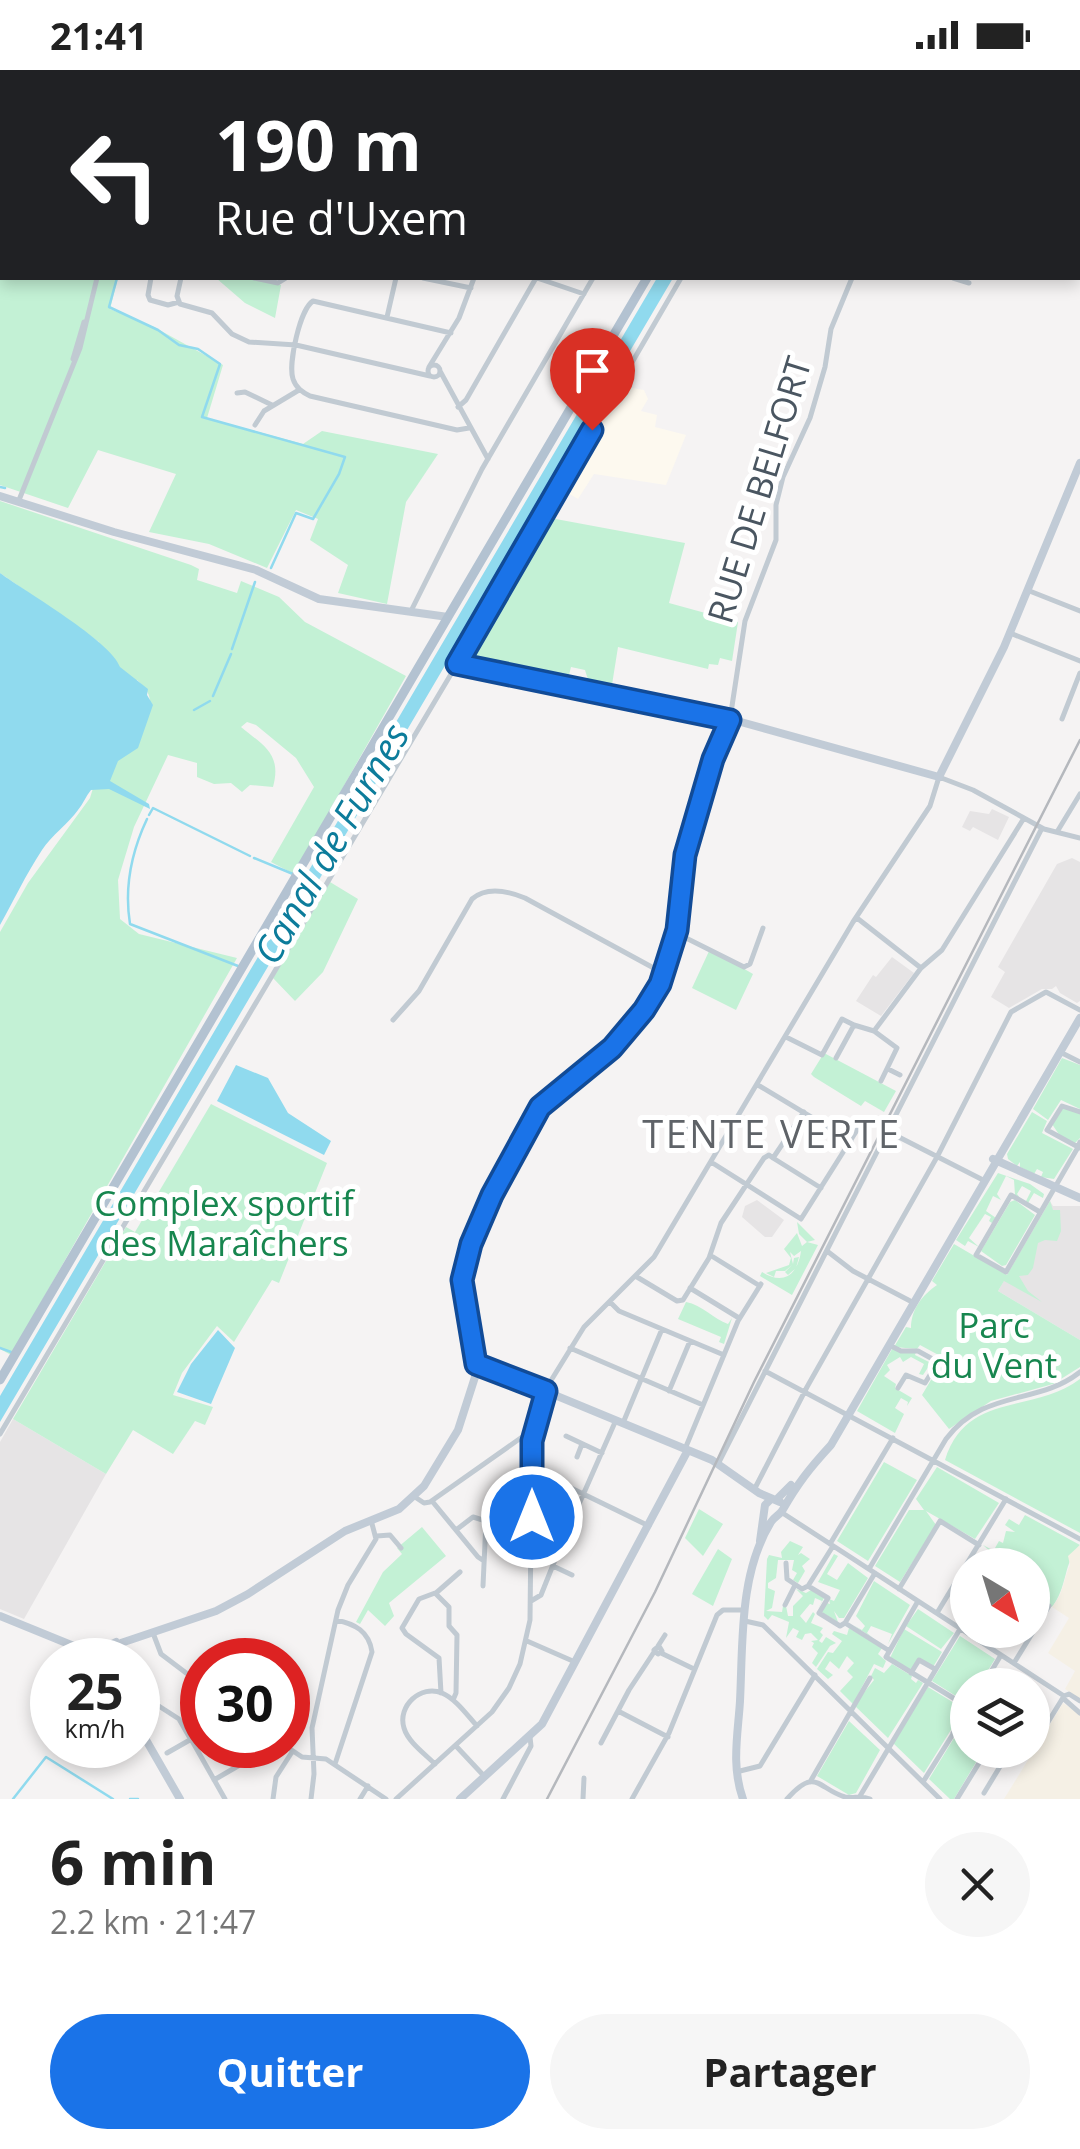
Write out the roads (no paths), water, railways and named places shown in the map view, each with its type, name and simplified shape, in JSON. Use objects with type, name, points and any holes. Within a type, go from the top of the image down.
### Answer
[{"type":"main road","points":[[0,1380],[646,280]]},
{"type":"main road","points":[[137,1638],[230,1604],[339,1534],[399,1509],[414,1497],[460,1427],[473,1386],[476,1364],[463,1274],[467,1253],[487,1205],[540,1107],[615,1044],[649,1003],[664,974],[676,933],[685,855],[713,759],[730,720],[939,776],[1010,633],[1080,463]]},
{"type":"main road","points":[[0,494],[68,518],[256,570],[322,600],[448,617]]},
{"type":"main road","points":[[743,1799],[736,1772],[745,1609],[774,1507],[830,1446],[1080,1013]]},
{"type":"main road","points":[[995,1160],[1080,1198]]},
{"type":"main road","points":[[476,1364],[718,1464],[774,1507]]},
{"type":"main road","points":[[460,1799],[543,1722],[571,1660],[657,1510],[686,1450]]},
{"type":"main road","points":[[0,1617],[52,1638]]},
{"type":"main road","points":[[160,1764],[180,1799]]},
{"type":"street","points":[[19,500],[85,334],[96,280]]},
{"type":"street","points":[[151,280],[150,300],[179,302],[212,312],[230,332],[244,340],[296,345],[418,372],[439,370]]},
{"type":"street","points":[[179,302],[180,280]]},
{"type":"street","points":[[387,317],[396,280]]},
{"type":"street","points":[[433,280],[471,288]]},
{"type":"street","points":[[430,373],[473,280]]},
{"type":"street","points":[[458,407],[466,400],[534,280]]},
{"type":"street","points":[[550,280],[584,294]]},
{"type":"street","points":[[411,611],[488,459],[592,280]]},
{"type":"street","points":[[0,1434],[681,280]]},
{"type":"street","name":"RUE DE BELFORT","points":[[730,720],[745,621],[776,540],[776,508],[782,480],[810,418],[832,326],[851,280]]},
{"type":"street","points":[[959,280],[969,283]]},
{"type":"street","points":[[451,333],[312,302],[303,309],[292,373],[300,390],[312,397],[438,426],[469,428]]},
{"type":"street","points":[[442,348],[439,370],[488,459]]},
{"type":"street","points":[[430,373],[450,394]]},
{"type":"street","points":[[255,426],[272,405],[300,390]]},
{"type":"street","points":[[236,394],[245,392],[272,405]]},
{"type":"street","points":[[1026,590],[1080,610]]},
{"type":"street","points":[[1010,633],[1080,661]]},
{"type":"street","points":[[457,664],[730,720]]},
{"type":"street","points":[[1062,719],[1080,673]]},
{"type":"street","points":[[724,736],[746,724]]},
{"type":"street","points":[[396,1799],[477,1726],[509,1688],[527,1640],[534,1434],[546,1391],[589,1322],[638,1276],[661,1246],[856,918],[929,808],[939,776],[1042,828],[1080,838]]},
{"type":"street","points":[[1058,832],[1080,794]]},
{"type":"street","points":[[874,1031],[922,968],[943,948],[1024,818]]},
{"type":"street","points":[[718,1464],[1042,828]]},
{"type":"street","points":[[393,1020],[419,991],[472,898],[484,891],[526,898],[664,974]]},
{"type":"street","points":[[856,918],[922,968]]},
{"type":"street","points":[[676,933],[745,967],[750,964],[763,928]]},
{"type":"street","points":[[754,1490],[937,1157],[1012,1010],[1050,993],[1080,1013]]},
{"type":"street","points":[[786,1037],[822,1055],[842,1018],[867,1032],[874,1031],[897,1046],[881,1081]]},
{"type":"street","points":[[836,1058],[854,1025]]},
{"type":"street","points":[[1059,1051],[1080,1062]]},
{"type":"street","points":[[888,1068],[900,1075]]},
{"type":"street","points":[[758,1084],[851,1141]]},
{"type":"street","points":[[1040,1212],[1011,1195],[976,1255],[1006,1272],[1079,1146],[1046,1130],[1062,1106],[1080,1112]]},
{"type":"street","points":[[774,1158],[804,1112]]},
{"type":"street","points":[[712,1162],[801,1219],[864,1119]]},
{"type":"street","points":[[686,1130],[720,1146]]},
{"type":"street","points":[[887,1131],[983,1180]]},
{"type":"street","points":[[638,1276],[678,1302],[710,1255],[720,1222],[765,1157],[774,1158],[821,1188]]},
{"type":"street","points":[[827,1251],[912,1303]]},
{"type":"street","points":[[686,1450],[740,1319],[760,1285],[710,1255]]},
{"type":"street","points":[[690,1288],[740,1319]]},
{"type":"street","points":[[610,1302],[619,1311],[724,1355]]},
{"type":"street","points":[[530,1601],[540,1596],[560,1545],[662,1329]]},
{"type":"street","points":[[669,1391],[690,1341]]},
{"type":"street","points":[[888,1345],[901,1352],[918,1351],[938,1362],[925,1383],[906,1374],[898,1388]]},
{"type":"street","points":[[570,1348],[703,1405]]},
{"type":"street","points":[[765,1371],[1080,1539]]},
{"type":"street","points":[[808,1586],[828,1598],[818,1613],[840,1626],[845,1623],[951,1432],[976,1413],[1005,1399],[1055,1388],[1080,1372]]},
{"type":"street","points":[[414,1497],[425,1504],[432,1501],[524,1436],[534,1434]]},
{"type":"street","points":[[566,1436],[602,1454]]},
{"type":"street","points":[[786,1563],[785,1578],[803,1589],[808,1586],[894,1438]]},
{"type":"street","points":[[577,1457],[582,1444]]},
{"type":"street","points":[[532,1469],[648,1526]]},
{"type":"street","points":[[936,1614],[1006,1499]]},
{"type":"street","points":[[432,1501],[484,1560]]},
{"type":"street","points":[[774,1507],[950,1622]]},
{"type":"street","points":[[456,1530],[473,1516],[485,1521],[483,1586]]},
{"type":"street","points":[[311,1799],[312,1728],[336,1620],[346,1588],[377,1536],[376,1519]]},
{"type":"street","points":[[899,1589],[940,1521],[979,1544]]},
{"type":"street","points":[[377,1536],[390,1535],[401,1548]]},
{"type":"street","points":[[532,1540],[560,1545]]},
{"type":"street","points":[[553,1566],[572,1575]]},
{"type":"street","points":[[441,1693],[438,1658],[402,1628],[419,1599],[435,1594],[460,1572]]},
{"type":"street","points":[[786,1605],[795,1585]]},
{"type":"street","points":[[435,1594],[450,1609],[449,1626],[456,1636],[453,1700]]},
{"type":"street","points":[[918,1601],[886,1657],[950,1697]]},
{"type":"street","points":[[632,1799],[668,1737],[715,1619],[722,1610],[745,1609]]},
{"type":"street","points":[[335,1764],[372,1655],[370,1641],[362,1630],[336,1620]]},
{"type":"street","points":[[744,1621],[763,1624],[940,1799]]},
{"type":"street","points":[[845,1623],[888,1650]]},
{"type":"street","points":[[153,1633],[161,1654],[180,1668]]},
{"type":"street","points":[[601,1743],[665,1635]]},
{"type":"street","points":[[527,1640],[571,1660]]},
{"type":"street","points":[[860,1796],[950,1644]]},
{"type":"street","points":[[990,1648],[1021,1668]]},
{"type":"street","points":[[1014,1664],[1024,1648]]},
{"type":"street","points":[[658,1650],[694,1669]]},
{"type":"street","points":[[993,1668],[1001,1655]]},
{"type":"street","points":[[911,1673],[919,1660],[935,1669]]},
{"type":"street","points":[[736,1772],[760,1766],[814,1676]]},
{"type":"street","points":[[810,1782],[870,1678]]},
{"type":"street","points":[[1050,1687],[1080,1713]]},
{"type":"street","points":[[435,1764],[408,1736],[403,1719],[415,1696],[441,1693],[477,1726]]},
{"type":"street","points":[[1050,1719],[1064,1696],[1070,1694],[1080,1701]]},
{"type":"street","points":[[618,1712],[668,1737]]},
{"type":"street","points":[[504,1799],[531,1746],[530,1737]]},
{"type":"street","points":[[923,1782],[950,1738]]},
{"type":"street","points":[[167,1753],[180,1746]]},
{"type":"street","points":[[456,1746],[485,1777]]},
{"type":"street","points":[[310,1757],[335,1764],[386,1799]]},
{"type":"street","points":[[207,1768],[225,1799]]},
{"type":"street","points":[[214,1780],[235,1768]]},
{"type":"street","points":[[273,1799],[276,1777],[282,1768]]},
{"type":"street","points":[[957,1799],[974,1768]]},
{"type":"street","points":[[984,1793],[999,1768]]},
{"type":"street","points":[[582,1799],[584,1778]]},
{"type":"street","points":[[788,1799],[798,1787],[810,1782],[824,1784],[847,1798],[870,1799]]},
{"type":"street","points":[[360,1799],[368,1786]]},
{"type":"water","name":"Canal de Furnes","points":[[656,280],[672,280],[0,1422],[0,1396]]},
{"type":"water","points":[[0,573],[101,644],[120,667],[148,689],[153,705],[138,748],[118,761],[110,781],[149,804],[150,809],[109,789],[91,790],[75,815],[42,850],[0,925]]},
{"type":"water","points":[[236,1065],[268,1078],[288,1113],[331,1141],[324,1155],[217,1101]]},
{"type":"water","points":[[218,1330],[235,1348],[211,1404],[177,1392],[191,1364]]},
{"type":"waterway","points":[[116,280],[109,307],[158,330],[179,345],[198,349],[220,364],[202,417],[345,457],[313,519],[296,513],[271,568]]},
{"type":"waterway","points":[[0,487],[5,488]]},
{"type":"waterway","points":[[232,649],[255,582]]},
{"type":"waterway","points":[[213,696],[231,654]]},
{"type":"waterway","points":[[194,710],[210,701]]},
{"type":"waterway","points":[[149,815],[153,808],[250,856]]},
{"type":"waterway","name":"Canal de Furnes","points":[[147,819],[130,870],[130,924],[238,966]]},
{"type":"waterway","name":"Canal de Furnes","points":[[254,858],[293,874]]},
{"type":"waterway","points":[[0,1348],[11,1352]]},
{"type":"waterway","points":[[13,1799],[46,1757],[113,1799]]},
{"type":"waterway","points":[[130,1799],[138,1799]]},
{"type":"railway","points":[[547,1799],[655,1592],[754,1382],[1080,740]]},
{"type":"district","name":"TENTE VERTE","points":[[772,1135]]},
{"type":"park label","name":"Complex sportif des Maraîchers","points":[[224,1224]]},
{"type":"park label","name":"Parc du Vent","points":[[994,1346]]}]
